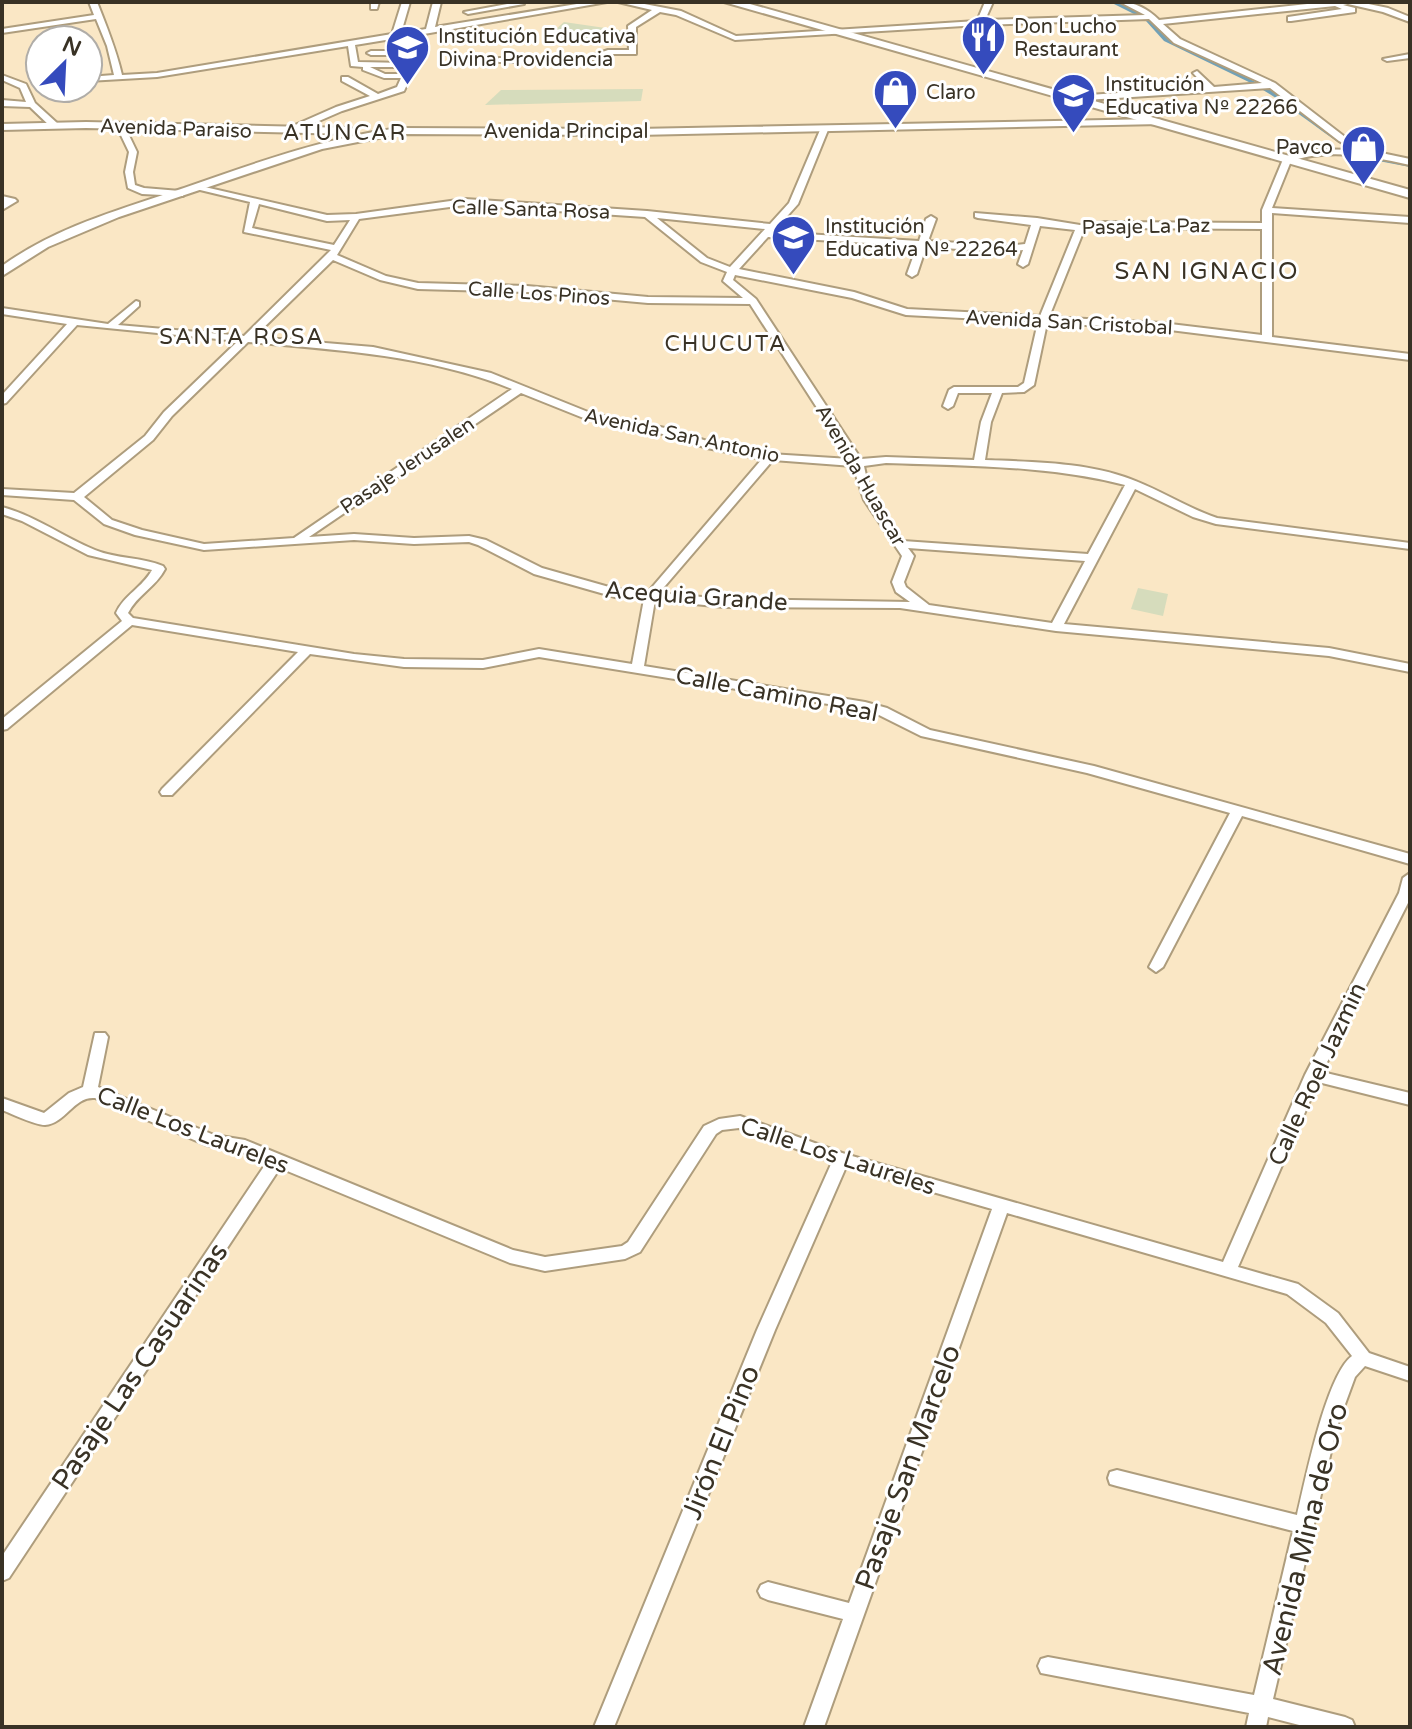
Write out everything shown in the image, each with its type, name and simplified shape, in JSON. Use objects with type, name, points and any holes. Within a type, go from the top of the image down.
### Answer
[{"type":"highway","points":[[740,3],[1410,194]]},
{"type":"main road","name":"Avenida Principal","points":[[2,272],[7,263],[65,234],[345,134],[399,131],[824,130],[1157,122]]},
{"type":"main road","name":"Avenida Paraiso","points":[[2,127],[54,125],[345,134]]},
{"type":"street","points":[[93,2],[111,46],[118,76]]},
{"type":"street","points":[[396,35],[406,2]]},
{"type":"street","points":[[289,131],[326,114],[401,89],[417,42],[437,2]]},
{"type":"street","points":[[104,77],[157,75],[603,2]]},
{"type":"street","points":[[622,2],[678,13],[735,38],[980,23],[1155,20],[1348,2],[1410,20]]},
{"type":"street","points":[[980,23],[989,2]]},
{"type":"street","points":[[1124,2],[1155,20],[1177,41],[1272,85],[1342,139],[1369,153]]},
{"type":"street","points":[[1248,2],[1279,10]]},
{"type":"street","points":[[464,24],[469,7],[520,4]]},
{"type":"street","points":[[1291,19],[1352,10],[1329,4]]},
{"type":"street","points":[[499,60],[590,60],[608,52],[633,52],[632,26],[659,9]]},
{"type":"street","points":[[1253,13],[1274,22]]},
{"type":"street","points":[[2,31],[100,16]]},
{"type":"street","points":[[376,42],[417,42]]},
{"type":"street","points":[[352,46],[353,63],[380,75],[407,76]]},
{"type":"street","points":[[371,53],[414,53]]},
{"type":"street","points":[[1387,59],[1410,56]]},
{"type":"street","points":[[362,66],[410,65]]},
{"type":"street","points":[[1197,73],[1212,89]]},
{"type":"street","points":[[2,77],[28,86],[32,105],[54,125]]},
{"type":"street","points":[[345,79],[378,97]]},
{"type":"street","points":[[1074,99],[1272,85]]},
{"type":"street","points":[[2,103],[32,105]]},
{"type":"street","points":[[121,127],[133,152],[129,172],[131,186],[142,191],[180,194]]},
{"type":"street","points":[[647,214],[704,260],[732,271],[798,194],[824,130]]},
{"type":"street","points":[[1267,338],[1267,210],[1287,159],[1308,152],[1369,153],[1410,162]]},
{"type":"street","name":"Calle Santa Rosa","points":[[199,187],[327,218],[465,202],[647,214],[768,230],[924,243],[1008,249],[1027,247]]},
{"type":"street","points":[[2,199],[12,201],[2,207]]},
{"type":"street","name":"Calle Los Pinos","points":[[255,201],[247,230],[334,252],[383,278],[418,286],[527,289],[648,300],[753,301]]},
{"type":"street","points":[[1267,210],[1410,220]]},
{"type":"street","name":"Pasaje La Paz","points":[[978,215],[1080,228],[1105,225],[1266,226]]},
{"type":"street","points":[[2,492],[77,497],[149,438],[168,414],[334,252],[356,217]]},
{"type":"street","points":[[912,274],[931,219]]},
{"type":"street","points":[[1023,264],[1037,221]]},
{"type":"street","points":[[948,406],[954,390],[1020,390],[1029,385],[1043,320],[1080,228]]},
{"type":"street","name":"Avenida Huascar","points":[[732,271],[728,281],[753,301],[858,463],[865,490],[908,556],[898,582],[900,589],[926,607]]},
{"type":"street","name":"Avenida San Cristobal","points":[[732,271],[854,295],[898,310],[1162,326],[1410,357]]},
{"type":"street","points":[[110,327],[136,304]]},
{"type":"street","name":"Avenida San Antonio","points":[[2,311],[110,327],[373,350],[487,375],[590,417],[670,432],[711,446],[770,457],[858,463],[886,460],[1066,469],[1132,483],[1216,521],[1410,546]]},
{"type":"street","points":[[2,401],[73,323]]},
{"type":"street","name":"Pasaje Jerusalen","points":[[295,540],[518,390]]},
{"type":"street","points":[[979,463],[986,422],[998,390]]},
{"type":"street","points":[[637,669],[650,597],[770,457]]},
{"type":"street","points":[[1056,627],[1132,483]]},
{"type":"street","name":"Acequia Grande","points":[[77,497],[108,522],[173,542],[204,547],[354,537],[414,541],[469,539],[482,542],[538,571],[593,588],[650,597],[724,603],[900,604],[1056,627],[1329,652],[1410,668]]},
{"type":"street","points":[[2,510],[27,517],[90,552],[159,569],[152,582],[124,607],[122,613],[129,621],[2,726]]},
{"type":"street","points":[[901,544],[1090,558]]},
{"type":"street","name":"Calle Camino Real","points":[[129,621],[306,651],[404,663],[483,664],[539,653],[860,705],[882,711],[926,733],[1089,769],[1410,859]]},
{"type":"street","points":[[167,792],[306,651]]},
{"type":"street","points":[[1156,967],[1237,812]]},
{"type":"street","name":"Calle Roel Jazmin","points":[[1228,1271],[1313,1075],[1406,893],[1410,878]]},
{"type":"street","points":[[2,1104],[44,1119],[54,1115],[87,1091],[100,1037]]},
{"type":"street","points":[[1313,1075],[1410,1099]]},
{"type":"street","name":"Calle Los Laureles","points":[[87,1091],[212,1141],[239,1144],[510,1256],[545,1264],[625,1252],[634,1247],[704,1137],[719,1125],[740,1122],[841,1159],[1304,1295],[1332,1318],[1363,1358]]},
{"type":"street","name":"Jirón El Pino","points":[[604,1727],[766,1330],[841,1159]]},
{"type":"street","name":"Pasaje Las Casuarinas","points":[[2,1572],[277,1160]]},
{"type":"street","name":"Pasaje San Marcelo","points":[[814,1727],[1001,1207]]},
{"type":"street","points":[[1363,1358],[1410,1374]]},
{"type":"street","name":"Avenida Mina de Oro","points":[[1256,1727],[1328,1426],[1347,1374],[1363,1358]]},
{"type":"street","points":[[1117,1478],[1304,1525]]},
{"type":"street","points":[[768,1591],[853,1613]]},
{"type":"street","points":[[1048,1666],[1262,1706],[1345,1727]]},
{"type":"green space","points":[[564,22],[626,31],[628,38],[545,39]]},
{"type":"green space","points":[[643,89],[641,101],[485,105],[501,90]]},
{"type":"green space","points":[[1138,588],[1168,594],[1163,616],[1131,609]]},
{"type":"waterway","points":[[1113,2],[1142,16]]},
{"type":"waterway","points":[[1148,20],[1166,40],[1257,84]]},
{"type":"waterway","points":[[1265,89],[1355,151]]},
{"type":"waterway","points":[[1365,157],[1410,165]]},
{"type":"place","name":"Don Lucho Restaurant","points":[[983,76]]},
{"type":"place","name":"Institución Educativa Divina Providencia","points":[[407,87]]},
{"type":"place","name":"Claro","points":[[895,131]]},
{"type":"place","name":"Institución Educativa Nº 22266","points":[[1074,135]]},
{"type":"place","name":"Pavco","points":[[1364,186]]},
{"type":"place","name":"Institución Educativa Nº 22264","points":[[794,276]]},
{"type":"district","name":"ATUNCAR","points":[[345,132]]},
{"type":"district","name":"SAN IGNACIO","points":[[1207,271]]},
{"type":"district","name":"SANTA ROSA","points":[[242,336]]},
{"type":"district","name":"CHUCUTA","points":[[726,343]]}]
